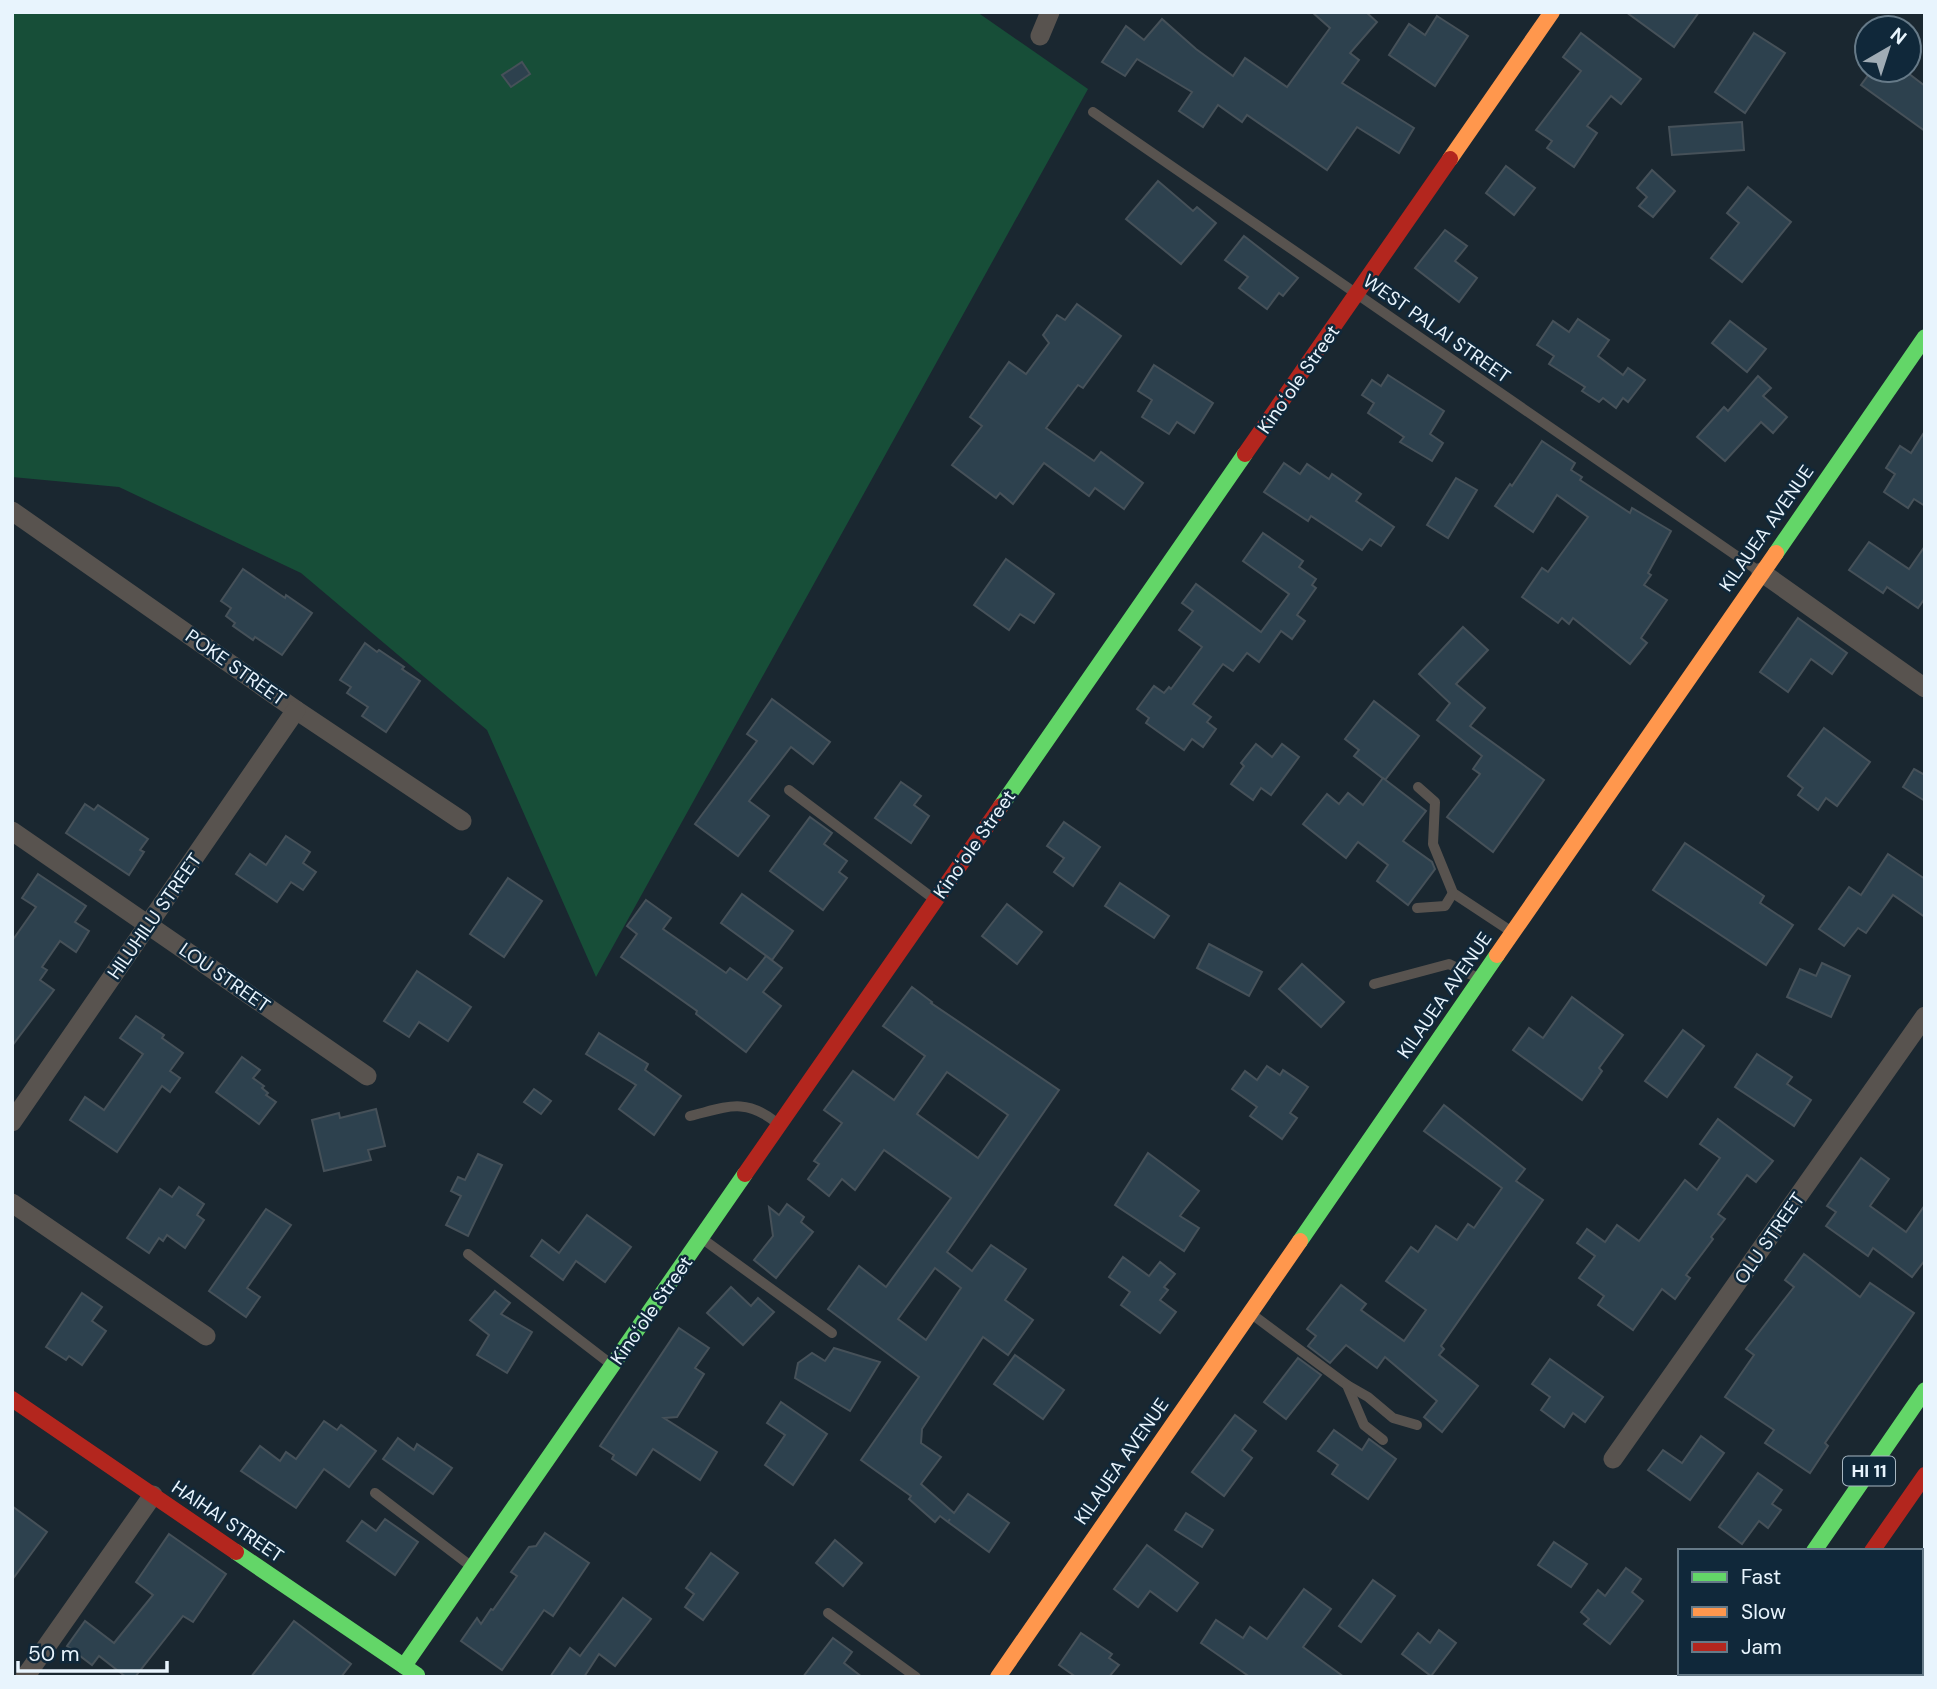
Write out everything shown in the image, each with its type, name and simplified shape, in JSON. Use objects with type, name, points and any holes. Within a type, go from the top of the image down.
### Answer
[{"type":"main road","name":"Kinoʻole Street","points":[[407,1673],[473,1567],[1552,12]]},
{"type":"main road","name":"KILAUEA AVENUE","points":[[998,1677],[1925,337]]},
{"type":"main road","name":"HI 11","points":[[1815,1549],[1925,1390]]},
{"type":"main road","name":"HAIHAI STREET","points":[[12,1399],[407,1673]]},
{"type":"main road","points":[[1873,1549],[1925,1475]]},
{"type":"street","points":[[1040,36],[1050,12]]},
{"type":"street","name":"POKE STREET","points":[[12,511],[296,710],[462,821]]},
{"type":"street","points":[[1761,572],[1925,688]]},
{"type":"street","name":"HILUHILU STREET","points":[[12,1122],[296,710]]},
{"type":"street","name":"LOU STREET","points":[[12,831],[367,1076]]},
{"type":"street","name":"OLU STREET","points":[[1613,1460],[1925,1016]]},
{"type":"street","points":[[12,1203],[206,1336]]},
{"type":"street","points":[[25,1677],[153,1495]]},
{"type":"lane","name":"WEST PALAI STREET","points":[[1093,112],[1761,572]]},
{"type":"lane","points":[[1418,787],[1435,802],[1433,844],[1453,893],[1513,932]]},
{"type":"lane","points":[[789,790],[936,900]]},
{"type":"lane","points":[[1417,908],[1446,906],[1453,893]]},
{"type":"lane","points":[[1374,984],[1449,964],[1480,979]]},
{"type":"lane","points":[[690,1116],[735,1105],[761,1110],[779,1125]]},
{"type":"lane","points":[[701,1237],[832,1333]]},
{"type":"lane","points":[[468,1254],[612,1366]]},
{"type":"lane","points":[[1250,1312],[1393,1418],[1417,1425]]},
{"type":"lane","points":[[1347,1385],[1364,1425],[1383,1440]]},
{"type":"lane","points":[[375,1493],[473,1567]]},
{"type":"lane","points":[[828,1613],[916,1677]]},
{"type":"green space","points":[[12,12],[977,12],[1088,89],[596,977],[487,730],[301,573],[119,487],[12,477]]},
{"type":"building","points":[[1312,12],[1366,12],[1377,22],[1350,53],[1359,60],[1342,83],[1414,128],[1399,153],[1357,127],[1327,170],[1247,115],[1242,122],[1218,105],[1203,127],[1179,111],[1192,92],[1137,59],[1125,76],[1102,62],[1126,26],[1144,40],[1162,19],[1196,49],[1233,76],[1245,58],[1287,87],[1330,28]]},
{"type":"building","points":[[1626,12],[1699,12],[1674,47]]},
{"type":"building","points":[[1437,16],[1468,36],[1435,86],[1389,55],[1409,24],[1425,35]]},
{"type":"building","points":[[1581,33],[1641,79],[1621,104],[1611,96],[1587,126],[1597,133],[1574,167],[1547,148],[1552,141],[1536,130],[1581,71],[1563,57]]},
{"type":"building","points":[[1754,33],[1785,53],[1745,113],[1715,92]]},
{"type":"building","points":[[522,62],[530,74],[511,87],[502,75]]},
{"type":"building","points":[[1922,84],[1925,86],[1925,131],[1861,85]]},
{"type":"building","points":[[1742,122],[1744,150],[1672,155],[1669,127]]},
{"type":"building","points":[[1506,166],[1535,188],[1514,215],[1486,193]]},
{"type":"building","points":[[1652,170],[1675,191],[1653,217],[1639,206],[1647,197],[1637,188]]},
{"type":"building","points":[[1158,181],[1193,211],[1197,207],[1216,223],[1181,264],[1126,219]]},
{"type":"building","points":[[1748,187],[1791,222],[1742,282],[1711,258],[1739,223],[1727,213]]},
{"type":"building","points":[[1445,230],[1467,246],[1455,261],[1477,278],[1459,302],[1415,268]]},
{"type":"building","points":[[1244,236],[1298,278],[1283,296],[1279,293],[1267,309],[1239,288],[1248,277],[1225,260]]},
{"type":"building","points":[[1077,304],[1121,336],[1083,388],[1078,385],[1046,428],[1094,461],[1101,452],[1143,483],[1124,509],[1095,488],[1089,496],[1044,463],[1013,504],[1000,493],[996,498],[952,465],[982,426],[970,417],[1009,362],[1026,374],[1049,343],[1043,335],[1057,315],[1065,320]]},
{"type":"building","points":[[1578,319],[1609,340],[1598,356],[1623,375],[1628,368],[1645,380],[1628,402],[1623,398],[1616,408],[1603,398],[1599,402],[1582,391],[1585,387],[1549,364],[1554,356],[1537,345],[1553,321],[1569,332]]},
{"type":"building","points":[[1730,321],[1766,349],[1747,372],[1712,343]]},
{"type":"building","points":[[1154,365],[1213,403],[1194,433],[1177,422],[1169,434],[1142,417],[1152,400],[1138,391]]},
{"type":"building","points":[[1388,375],[1444,411],[1430,434],[1443,443],[1432,461],[1400,442],[1404,437],[1368,413],[1374,403],[1362,395],[1372,380],[1381,386]]},
{"type":"building","points":[[1758,376],[1771,388],[1763,396],[1787,417],[1773,433],[1761,422],[1725,461],[1697,437],[1724,407],[1728,411]]},
{"type":"building","points":[[1925,431],[1925,506],[1914,499],[1908,508],[1884,492],[1895,474],[1886,468],[1900,446],[1911,453]]},
{"type":"building","points":[[1542,441],[1575,463],[1571,470],[1582,477],[1580,480],[1630,513],[1632,508],[1671,531],[1644,585],[1667,600],[1641,638],[1647,643],[1630,664],[1573,618],[1569,624],[1562,618],[1558,623],[1522,597],[1542,568],[1548,572],[1588,517],[1557,495],[1533,532],[1495,506]]},
{"type":"building","points":[[1284,463],[1300,474],[1307,464],[1329,479],[1332,474],[1361,494],[1356,501],[1394,527],[1381,546],[1370,539],[1362,550],[1311,516],[1308,521],[1264,492]]},
{"type":"building","points":[[1456,478],[1477,490],[1448,538],[1427,525]]},
{"type":"building","points":[[1263,533],[1303,561],[1299,567],[1316,579],[1312,585],[1316,588],[1297,615],[1305,621],[1292,639],[1281,631],[1259,662],[1247,653],[1233,671],[1223,664],[1193,704],[1211,717],[1207,722],[1216,729],[1203,747],[1192,739],[1184,750],[1146,723],[1149,718],[1137,709],[1154,686],[1164,693],[1169,687],[1171,689],[1202,647],[1179,630],[1193,611],[1182,603],[1196,584],[1261,632],[1289,594],[1243,561]]},
{"type":"building","points":[[1869,542],[1909,569],[1925,546],[1925,598],[1918,608],[1887,587],[1883,593],[1849,570]]},
{"type":"building","points":[[1006,559],[1054,594],[1034,623],[1020,614],[1009,630],[974,605]]},
{"type":"building","points":[[243,569],[312,613],[282,655],[255,637],[253,640],[233,626],[235,623],[226,616],[231,608],[221,601]]},
{"type":"building","points":[[1798,618],[1847,653],[1832,674],[1811,659],[1788,692],[1760,672]]},
{"type":"building","points":[[1463,627],[1488,650],[1456,684],[1485,708],[1470,726],[1544,780],[1493,852],[1447,817],[1480,774],[1473,769],[1482,756],[1437,720],[1450,703],[1419,674]]},
{"type":"building","points":[[365,643],[404,667],[402,669],[420,681],[386,732],[362,716],[368,707],[347,693],[351,687],[340,680]]},
{"type":"building","points":[[772,699],[830,742],[813,764],[791,747],[749,801],[769,816],[738,856],[695,824],[757,741],[747,734]]},
{"type":"building","points":[[1374,701],[1419,736],[1385,780],[1354,756],[1359,750],[1345,739]]},
{"type":"building","points":[[1824,728],[1870,762],[1837,806],[1826,798],[1818,810],[1798,795],[1803,788],[1788,776]]},
{"type":"building","points":[[1256,744],[1272,757],[1282,744],[1299,757],[1271,795],[1261,788],[1253,800],[1231,784],[1244,766],[1241,763]]},
{"type":"building","points":[[1914,769],[1925,775],[1925,801],[1903,787]]},
{"type":"building","points":[[1383,778],[1426,811],[1403,841],[1432,862],[1435,869],[1408,905],[1377,881],[1388,865],[1358,842],[1346,858],[1303,824],[1327,794],[1339,804],[1348,793],[1363,805]]},
{"type":"building","points":[[901,782],[921,796],[914,805],[929,816],[911,843],[875,818]]},
{"type":"building","points":[[85,804],[94,810],[98,805],[148,839],[140,850],[144,852],[129,875],[66,833]]},
{"type":"building","points":[[810,817],[832,833],[824,844],[847,861],[839,872],[847,878],[823,910],[770,871]]},
{"type":"building","points":[[1064,822],[1100,847],[1073,886],[1054,872],[1064,858],[1047,846]]},
{"type":"building","points":[[286,836],[310,852],[303,863],[316,872],[303,890],[291,882],[277,902],[236,874],[250,854],[266,865]]},
{"type":"building","points":[[1685,843],[1764,896],[1760,903],[1793,925],[1766,965],[1653,890]]},
{"type":"building","points":[[1888,854],[1925,879],[1925,917],[1893,895],[1866,933],[1858,928],[1844,946],[1819,929],[1849,887],[1861,895]]},
{"type":"building","points":[[38,874],[86,906],[75,922],[89,931],[76,952],[60,941],[42,967],[47,970],[40,980],[54,990],[12,1046],[12,941],[36,907],[22,898]]},
{"type":"building","points":[[508,878],[542,901],[504,957],[470,934]]},
{"type":"building","points":[[1120,883],[1169,916],[1154,938],[1105,906]]},
{"type":"building","points":[[742,894],[793,931],[772,960],[721,923]]},
{"type":"building","points":[[646,900],[671,918],[663,929],[726,973],[730,968],[747,980],[766,956],[782,968],[763,992],[781,1006],[746,1052],[696,1014],[697,1011],[621,957],[637,934],[627,926]]},
{"type":"building","points":[[1007,904],[1042,932],[1017,964],[982,936]]},
{"type":"building","points":[[1209,944],[1262,972],[1249,996],[1197,968]]},
{"type":"building","points":[[1822,963],[1850,976],[1831,1017],[1787,997],[1800,969],[1816,976]]},
{"type":"building","points":[[1302,964],[1344,1002],[1321,1027],[1279,989]]},
{"type":"building","points":[[417,971],[471,1007],[448,1041],[419,1022],[409,1037],[384,1021]]},
{"type":"building","points":[[912,987],[931,1003],[1059,1090],[947,1252],[972,1271],[991,1245],[1026,1269],[1005,1300],[1033,1320],[1008,1355],[983,1337],[922,1429],[921,1443],[941,1457],[921,1484],[954,1513],[968,1494],[1009,1523],[989,1552],[940,1516],[935,1522],[909,1499],[911,1496],[861,1460],[919,1377],[828,1309],[859,1266],[886,1287],[951,1198],[884,1150],[855,1190],[842,1179],[829,1196],[808,1179],[819,1164],[814,1161],[842,1123],[824,1110],[853,1071],[894,1100],[925,1056],[883,1026]],"holes":[[[947,1072],[1008,1115],[978,1158],[917,1114]],[[935,1268],[961,1288],[926,1340],[898,1319]]]},
{"type":"building","points":[[1572,997],[1623,1035],[1599,1068],[1602,1071],[1582,1100],[1513,1050],[1529,1028],[1543,1038]]},
{"type":"building","points":[[136,1016],[164,1035],[162,1038],[183,1053],[170,1071],[180,1078],[170,1092],[162,1086],[117,1152],[70,1120],[85,1097],[104,1110],[143,1054],[120,1038]]},
{"type":"building","points":[[1683,1030],[1704,1046],[1667,1097],[1645,1081]]},
{"type":"building","points":[[599,1033],[648,1064],[645,1070],[681,1096],[654,1135],[619,1109],[636,1085],[586,1054]]},
{"type":"building","points":[[1757,1054],[1792,1077],[1787,1084],[1811,1100],[1794,1126],[1735,1087]]},
{"type":"building","points":[[242,1057],[260,1070],[253,1078],[264,1086],[262,1088],[268,1093],[266,1095],[276,1102],[259,1124],[216,1092]]},
{"type":"building","points":[[1267,1066],[1280,1075],[1283,1070],[1308,1087],[1290,1113],[1297,1118],[1282,1139],[1250,1116],[1257,1107],[1232,1089],[1245,1071],[1257,1080]]},
{"type":"building","points":[[534,1089],[551,1101],[541,1114],[524,1102]]},
{"type":"building","points":[[1444,1105],[1525,1169],[1516,1181],[1543,1200],[1441,1346],[1444,1349],[1439,1355],[1478,1386],[1442,1432],[1424,1417],[1437,1401],[1385,1357],[1377,1368],[1346,1345],[1330,1363],[1308,1346],[1316,1336],[1307,1329],[1341,1285],[1366,1304],[1361,1310],[1404,1341],[1426,1310],[1386,1281],[1411,1247],[1418,1252],[1436,1226],[1457,1240],[1468,1224],[1474,1228],[1502,1188],[1424,1131]]},
{"type":"building","points":[[376,1109],[385,1146],[368,1150],[371,1160],[324,1171],[312,1120],[339,1113],[340,1118]]},
{"type":"building","points":[[1718,1119],[1773,1161],[1756,1182],[1747,1175],[1718,1214],[1725,1219],[1686,1275],[1690,1278],[1675,1299],[1662,1289],[1633,1330],[1598,1305],[1604,1296],[1579,1278],[1595,1256],[1577,1243],[1587,1229],[1605,1242],[1617,1225],[1639,1241],[1685,1180],[1697,1190],[1720,1158],[1700,1144]]},
{"type":"building","points":[[1148,1153],[1199,1191],[1180,1216],[1199,1228],[1184,1251],[1115,1205]]},
{"type":"building","points":[[478,1154],[502,1165],[468,1236],[446,1225],[461,1196],[451,1191],[458,1177],[465,1180]]},
{"type":"building","points":[[1861,1158],[1889,1179],[1870,1206],[1906,1232],[1925,1205],[1925,1260],[1912,1277],[1873,1248],[1868,1256],[1826,1226],[1836,1212],[1827,1206]]},
{"type":"building","points":[[179,1187],[204,1204],[197,1215],[204,1220],[185,1248],[167,1235],[163,1241],[159,1238],[149,1253],[127,1238],[160,1189],[172,1197]]},
{"type":"building","points":[[787,1204],[804,1217],[801,1222],[813,1232],[776,1278],[754,1260],[773,1236],[769,1207],[779,1215]]},
{"type":"building","points":[[266,1209],[291,1225],[247,1288],[260,1297],[246,1317],[209,1291]]},
{"type":"building","points":[[587,1215],[631,1247],[605,1282],[576,1261],[563,1280],[531,1256],[542,1240],[559,1253]]},
{"type":"building","points":[[1804,1254],[1860,1297],[1870,1283],[1914,1313],[1825,1443],[1828,1446],[1810,1473],[1765,1443],[1774,1430],[1725,1397],[1754,1355],[1746,1349],[1794,1287],[1785,1280]]},
{"type":"building","points":[[1123,1257],[1149,1276],[1160,1262],[1175,1274],[1164,1287],[1168,1290],[1160,1300],[1176,1312],[1160,1333],[1121,1305],[1130,1292],[1109,1277]]},
{"type":"building","points":[[731,1287],[751,1306],[758,1298],[774,1312],[743,1345],[707,1313]]},
{"type":"building","points":[[495,1291],[510,1303],[501,1314],[532,1332],[507,1373],[477,1355],[489,1335],[470,1320]]},
{"type":"building","points":[[82,1293],[102,1307],[92,1321],[106,1331],[82,1365],[69,1356],[66,1360],[46,1347]]},
{"type":"building","points":[[679,1328],[709,1348],[695,1368],[704,1374],[677,1417],[664,1418],[717,1452],[700,1480],[653,1449],[636,1475],[612,1459],[614,1455],[600,1446]]},
{"type":"building","points":[[834,1348],[880,1362],[850,1411],[795,1378],[798,1363],[812,1353],[825,1361]]},
{"type":"building","points":[[1015,1355],[1064,1390],[1043,1419],[994,1384]]},
{"type":"building","points":[[1298,1358],[1321,1375],[1286,1419],[1264,1402]]},
{"type":"building","points":[[1550,1359],[1603,1397],[1585,1422],[1573,1413],[1564,1427],[1541,1410],[1550,1397],[1532,1384]]},
{"type":"building","points":[[781,1402],[827,1434],[793,1485],[765,1465],[785,1435],[767,1423]]},
{"type":"building","points":[[1235,1415],[1256,1431],[1242,1450],[1252,1458],[1224,1496],[1192,1472]]},
{"type":"building","points":[[324,1421],[337,1430],[341,1425],[376,1451],[349,1487],[324,1469],[296,1508],[241,1471],[260,1446],[280,1461],[286,1452],[296,1459]]},
{"type":"building","points":[[1334,1430],[1362,1450],[1369,1439],[1396,1459],[1368,1499],[1332,1474],[1338,1465],[1318,1451]]},
{"type":"building","points":[[1701,1436],[1724,1453],[1690,1500],[1648,1470],[1663,1450],[1682,1463]]},
{"type":"building","points":[[398,1438],[414,1450],[417,1444],[452,1468],[433,1494],[383,1459]]},
{"type":"building","points":[[1758,1473],[1782,1490],[1772,1504],[1781,1510],[1768,1528],[1759,1521],[1742,1544],[1719,1527]]},
{"type":"building","points":[[12,1506],[47,1532],[12,1580]]},
{"type":"building","points":[[1186,1513],[1213,1530],[1202,1547],[1175,1530]]},
{"type":"building","points":[[385,1519],[418,1542],[395,1575],[347,1541],[362,1521],[376,1531]]},
{"type":"building","points":[[545,1533],[589,1563],[553,1616],[544,1610],[502,1670],[461,1641],[477,1618],[481,1624],[491,1609],[493,1610],[517,1576],[511,1572],[529,1547],[536,1546]]},
{"type":"building","points":[[169,1534],[226,1574],[193,1622],[183,1616],[135,1677],[126,1677],[99,1656],[92,1665],[67,1646],[85,1621],[114,1643],[153,1595],[136,1582]]},
{"type":"building","points":[[835,1540],[862,1563],[843,1586],[816,1563]]},
{"type":"building","points":[[1554,1542],[1587,1564],[1571,1587],[1538,1565]]},
{"type":"building","points":[[1147,1545],[1198,1583],[1177,1611],[1150,1591],[1138,1607],[1114,1589]]},
{"type":"building","points":[[711,1553],[738,1573],[703,1620],[685,1607],[694,1594],[686,1588]]},
{"type":"building","points":[[1626,1568],[1641,1579],[1632,1592],[1643,1601],[1610,1644],[1584,1624],[1589,1619],[1581,1612],[1598,1590],[1605,1596]]},
{"type":"building","points":[[1373,1580],[1395,1596],[1361,1642],[1339,1626]]},
{"type":"building","points":[[1304,1589],[1331,1609],[1303,1647],[1344,1677],[1250,1677],[1201,1643],[1216,1620],[1243,1638],[1250,1627],[1267,1639]]},
{"type":"building","points":[[623,1598],[651,1619],[615,1666],[599,1654],[584,1677],[550,1677],[570,1648],[580,1656]]},
{"type":"building","points":[[294,1621],[351,1664],[341,1677],[251,1677]]},
{"type":"building","points":[[1439,1630],[1456,1643],[1431,1676],[1402,1654],[1418,1633],[1430,1643]]},
{"type":"building","points":[[1081,1633],[1112,1654],[1109,1658],[1119,1665],[1109,1677],[1076,1677],[1059,1665]]},
{"type":"building","points":[[833,1638],[852,1652],[844,1663],[862,1677],[803,1677]]},
{"type":"traffic: fast","points":[[1776,553],[1925,337]]},
{"type":"traffic: fast","points":[[1001,806],[1245,454]]},
{"type":"traffic: fast","points":[[1300,1241],[1497,955]]},
{"type":"traffic: fast","points":[[404,1666],[745,1174]]},
{"type":"traffic: fast","points":[[1815,1549],[1925,1390]]},
{"type":"traffic: fast","points":[[236,1552],[417,1675]]},
{"type":"traffic: slow","points":[[1450,159],[1552,12]]},
{"type":"traffic: slow","points":[[1497,955],[1776,553]]},
{"type":"traffic: slow","points":[[998,1677],[1300,1241]]},
{"type":"traffic: jam","points":[[1245,454],[1450,159]]},
{"type":"traffic: jam","points":[[745,1174],[1001,806]]},
{"type":"traffic: jam","points":[[12,1399],[236,1552]]},
{"type":"traffic: jam","points":[[1873,1549],[1925,1475]]}]
